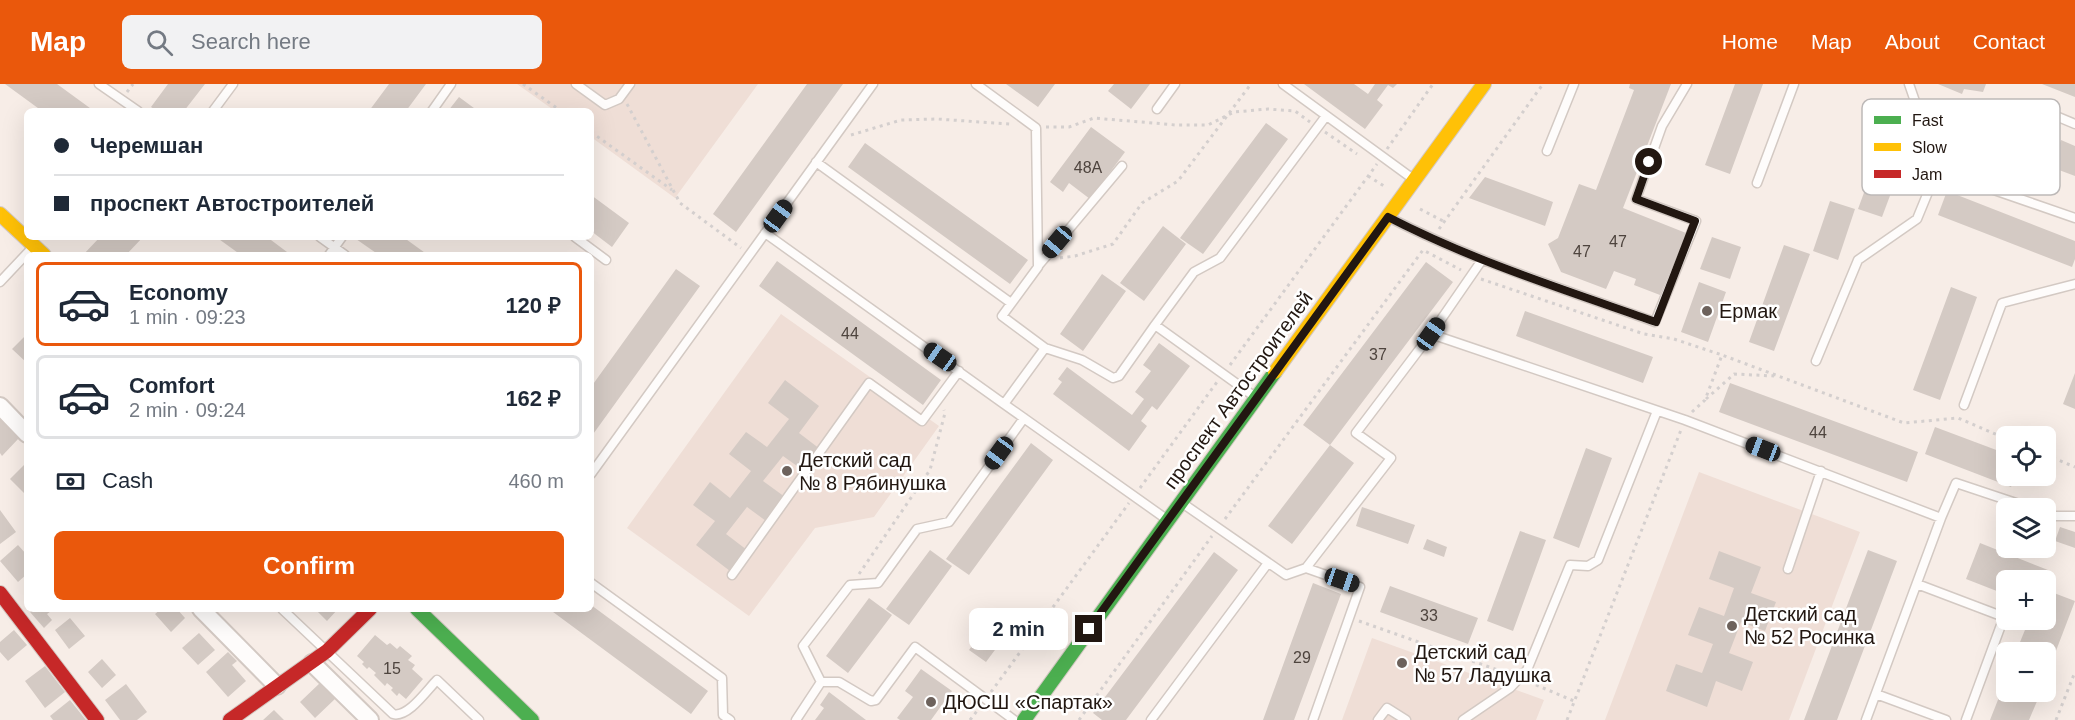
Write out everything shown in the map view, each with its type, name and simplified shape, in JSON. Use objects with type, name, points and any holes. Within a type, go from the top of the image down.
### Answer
[{"type":"main road","name":"проспект Автостроителей","points":[[1024,720],[1167,519],[1484,84]]},
{"type":"main road","points":[[0,214],[24,236]]},
{"type":"main road","points":[[0,593],[97,720]]},
{"type":"main road","points":[[230,720],[312,663],[367,612]]},
{"type":"main road","points":[[420,612],[526,718]]},
{"type":"street","points":[[0,406],[24,431]]},
{"type":"street","points":[[204,612],[277,686]]},
{"type":"street","points":[[312,663],[370,720]]},
{"type":"lane","points":[[99,84],[134,108]]},
{"type":"lane","points":[[215,108],[232,84]]},
{"type":"lane","points":[[434,108],[451,84]]},
{"type":"lane","points":[[576,84],[605,105],[619,99],[630,84]]},
{"type":"lane","points":[[594,470],[873,84]]},
{"type":"lane","points":[[976,84],[1036,128],[1040,263]]},
{"type":"lane","points":[[1157,109],[1175,84]]},
{"type":"lane","points":[[1283,84],[1414,180]]},
{"type":"lane","points":[[1547,151],[1574,84]]},
{"type":"lane","points":[[1388,217],[1431,239],[1482,260],[1656,322],[1695,221],[1636,199],[1662,126],[1687,84]]},
{"type":"lane","points":[[1757,183],[1794,84]]},
{"type":"lane","points":[[1909,84],[1914,99]]},
{"type":"lane","points":[[1122,166],[1040,263],[1002,316],[1045,348],[1082,360],[1113,378],[1119,376],[1194,272],[1220,258],[1326,116]]},
{"type":"lane","points":[[2060,118],[2075,124]]},
{"type":"lane","points":[[816,162],[1011,303]]},
{"type":"lane","points":[[1816,361],[1858,261],[1917,219],[1927,195]]},
{"type":"lane","points":[[2008,195],[2075,218]]},
{"type":"lane","points":[[765,233],[1167,519]]},
{"type":"lane","points":[[579,240],[606,260]]},
{"type":"lane","points":[[1180,502],[1286,575],[1306,568],[1391,458],[1356,432],[1431,334],[1482,260]]},
{"type":"lane","points":[[0,282],[24,262]]},
{"type":"lane","points":[[1964,405],[2002,303],[2075,284]]},
{"type":"lane","points":[[1155,325],[1257,398]]},
{"type":"lane","points":[[1431,334],[1685,420],[1941,518]]},
{"type":"lane","points":[[1004,404],[1045,348]]},
{"type":"lane","points":[[732,575],[869,383],[922,421],[959,371]]},
{"type":"lane","points":[[1463,720],[1510,688],[1527,670],[1570,565],[1588,566],[1598,560],[1657,411]]},
{"type":"lane","points":[[821,682],[803,646],[850,585],[878,583],[917,529],[949,522],[1024,418]]},
{"type":"lane","points":[[1788,569],[1821,471]]},
{"type":"lane","points":[[1866,720],[1956,483],[2001,498]]},
{"type":"lane","points":[[2056,516],[2075,516]]},
{"type":"lane","points":[[1151,720],[1268,563]]},
{"type":"lane","points":[[1306,568],[1360,587],[1313,720]]},
{"type":"lane","points":[[1917,584],[2004,617],[1966,720]]},
{"type":"lane","points":[[594,585],[722,678],[723,715],[730,720]]},
{"type":"lane","points":[[285,612],[393,714],[406,713],[437,680],[479,720]]},
{"type":"lane","points":[[821,682],[840,682],[871,701],[876,700],[915,647],[1014,720]]},
{"type":"lane","points":[[796,720],[821,682]]},
{"type":"lane","points":[[1876,694],[1946,720]]},
{"type":"lane","points":[[1378,720],[1387,708],[1406,720]]},
{"type":"path","points":[[523,84],[557,108]]},
{"type":"path","points":[[1040,263],[1075,256],[1113,244],[1142,204],[1178,181],[1251,84]]},
{"type":"path","points":[[970,720],[1433,84]]},
{"type":"path","points":[[1423,250],[1543,84]]},
{"type":"path","points":[[622,95],[681,203],[750,255]]},
{"type":"path","points":[[830,144],[864,130],[901,120],[995,122],[1036,128],[1069,127],[1094,118],[1176,125],[1208,125],[1234,112],[1268,109],[1295,111],[1366,160]]},
{"type":"path","points":[[594,134],[674,191]]},
{"type":"path","points":[[1705,400],[1722,355],[1904,423],[1958,418],[1996,434]]},
{"type":"path","points":[[1567,720],[1685,420],[1734,374],[1778,376]]},
{"type":"path","points":[[850,585],[930,470],[945,413],[939,398]]},
{"type":"path","points":[[2056,459],[2075,467]]},
{"type":"path","points":[[1349,618],[1519,678],[1574,701]]},
{"type":"path","points":[[2056,720],[2075,672]]},
{"type":"shaded area","points":[[517,84],[758,84],[675,198],[594,139],[594,108],[551,108]]},
{"type":"shaded area","name":"Детский сад № 8 Рябинушка","points":[[781,314],[939,426],[874,517],[815,528],[749,616],[627,528]]},
{"type":"shaded area","name":"Детский сад № 52 Росинка","points":[[1699,472],[1860,532],[1789,720],[1605,720]]},
{"type":"shaded area","name":"Детский сад № 57 Ладушка","points":[[1372,638],[1544,700],[1536,720],[1342,720]]},
{"type":"building","points":[[5,84],[57,84],[90,108],[38,108]]},
{"type":"building","points":[[168,84],[205,84],[186,108],[151,107]]},
{"type":"building","points":[[389,84],[426,84],[408,108],[371,108]]},
{"type":"building","points":[[807,84],[843,84],[736,232],[713,214]]},
{"type":"building","points":[[1006,84],[1055,84],[1038,107]]},
{"type":"building","points":[[1114,84],[1150,84],[1131,109],[1108,91]]},
{"type":"building","points":[[1304,84],[1354,84],[1368,94],[1375,84],[1397,84],[1393,88],[1388,85],[1377,100],[1383,105],[1365,129]]},
{"type":"building","points":[[1630,84],[1671,84],[1623,208],[1686,233],[1660,295],[1634,285],[1636,279],[1614,271],[1606,289],[1561,272],[1548,244],[1558,238],[1579,184],[1596,190],[1634,90],[1629,88]]},
{"type":"building","points":[[1735,84],[1763,84],[1730,174],[1705,165]]},
{"type":"building","points":[[1938,84],[1986,84],[1983,92],[1964,89],[1962,94]]},
{"type":"building","points":[[2042,84],[2075,84],[2075,97]]},
{"type":"building","points":[[459,97],[474,108],[450,108]]},
{"type":"building","points":[[1266,123],[1288,139],[1203,254],[1180,238]]},
{"type":"building","points":[[1091,127],[1125,152],[1090,199],[1069,183],[1063,192],[1050,182]]},
{"type":"building","points":[[2061,140],[2075,146],[2075,176],[2060,170]]},
{"type":"building","points":[[865,143],[1028,260],[1010,284],[848,167]]},
{"type":"building","points":[[1485,177],[1553,202],[1545,226],[1469,198]]},
{"type":"building","points":[[1863,195],[1890,195],[1882,217],[1858,209]]},
{"type":"building","points":[[1946,195],[1957,195],[2075,241],[2075,259],[2072,267],[1938,215]]},
{"type":"building","points":[[594,197],[629,223],[612,247],[594,233]]},
{"type":"building","points":[[1830,201],[1855,209],[1838,260],[1813,251]]},
{"type":"building","points":[[1163,226],[1186,244],[1144,301],[1120,283]]},
{"type":"building","points":[[1712,237],[1741,247],[1730,279],[1700,269]]},
{"type":"building","points":[[97,240],[140,240],[129,252],[86,252]]},
{"type":"building","points":[[220,240],[271,240],[287,252],[237,252]]},
{"type":"building","points":[[357,240],[407,240],[424,252],[375,252]]},
{"type":"building","points":[[1784,245],[1810,254],[1774,351],[1749,342]]},
{"type":"building","points":[[777,261],[941,380],[923,405],[759,286]]},
{"type":"building","points":[[1426,262],[1453,282],[1330,445],[1303,425]]},
{"type":"building","points":[[676,269],[700,286],[594,433],[594,383]]},
{"type":"building","points":[[1102,274],[1126,291],[1083,351],[1060,334]]},
{"type":"building","points":[[1699,282],[1726,292],[1708,342],[1681,332]]},
{"type":"building","points":[[1951,287],[1977,297],[1940,400],[1913,390]]},
{"type":"building","points":[[1525,311],[1653,357],[1643,383],[1516,336]]},
{"type":"building","points":[[24,337],[24,360],[12,349]]},
{"type":"building","points":[[1159,343],[1190,366],[1157,410],[1152,406],[1141,421],[1147,426],[1129,451],[1053,394],[1062,382],[1058,379],[1067,367],[1132,415],[1144,399],[1135,392],[1151,371],[1143,365]]},
{"type":"building","points":[[2075,373],[2075,409],[2063,404]]},
{"type":"building","points":[[785,380],[819,406],[799,433],[820,449],[804,471],[783,456],[763,481],[785,497],[766,521],[747,507],[726,534],[747,550],[730,571],[696,545],[715,521],[693,505],[710,482],[730,498],[751,471],[729,454],[746,432],[767,447],[789,419],[768,403]]},
{"type":"building","points":[[1730,383],[1918,452],[1907,482],[1719,412]]},
{"type":"building","points":[[0,419],[19,438],[2,456],[0,453]]},
{"type":"building","points":[[1935,427],[1996,450],[1996,481],[1925,454]]},
{"type":"building","points":[[1031,443],[1053,460],[969,575],[946,559]]},
{"type":"building","points":[[1330,445],[1354,463],[1292,544],[1268,526]]},
{"type":"building","points":[[1586,448],[1612,458],[1579,548],[1553,538]]},
{"type":"building","points":[[24,465],[24,493],[10,479]]},
{"type":"building","points":[[1362,507],[1415,525],[1408,544],[1356,526]]},
{"type":"building","points":[[0,510],[16,532],[0,544]]},
{"type":"building","points":[[2060,527],[2075,532],[2075,548],[2056,541]]},
{"type":"building","points":[[1520,531],[1546,540],[1513,631],[1487,621]]},
{"type":"building","points":[[1427,539],[1447,547],[1444,557],[1423,549]]},
{"type":"building","points":[[1980,543],[1996,549],[1996,558],[2018,558],[2048,570],[1996,570],[1996,591],[1966,579]]},
{"type":"building","points":[[18,545],[24,552],[24,577],[18,582],[0,561]]},
{"type":"building","points":[[930,550],[952,566],[909,625],[886,609]]},
{"type":"building","points":[[1868,550],[1897,561],[1837,720],[1804,720]]},
{"type":"building","points":[[1719,551],[1761,567],[1751,593],[1776,602],[1765,631],[1741,622],[1729,653],[1753,662],[1742,691],[1716,681],[1707,707],[1666,691],[1676,664],[1702,673],[1713,644],[1688,635],[1699,607],[1724,616],[1734,588],[1709,579]]},
{"type":"building","points":[[1214,552],[1238,570],[1126,720],[1102,720],[1093,713]]},
{"type":"building","points":[[1313,583],[1341,594],[1294,720],[1263,720]]},
{"type":"building","points":[[1390,586],[1478,618],[1468,644],[1380,612]]},
{"type":"building","points":[[2056,594],[2075,601],[2056,651],[2056,642],[2020,642],[2025,630],[2056,630]]},
{"type":"building","points":[[869,598],[892,615],[848,673],[826,656]]},
{"type":"building","points":[[594,607],[708,691],[691,714],[553,612],[594,612]]},
{"type":"building","points":[[30,612],[50,612],[47,614],[52,620],[44,628]]},
{"type":"building","points":[[180,612],[185,618],[171,632],[155,614]]},
{"type":"building","points":[[318,612],[335,612],[327,621]]},
{"type":"building","points":[[995,614],[1012,627],[986,662],[969,650]]},
{"type":"building","points":[[70,618],[85,636],[69,649],[55,630]]},
{"type":"building","points":[[14,630],[27,645],[8,661],[0,652],[0,642]]},
{"type":"building","points":[[199,633],[215,650],[198,665],[182,648]]},
{"type":"building","points":[[375,635],[387,645],[390,643],[397,649],[400,646],[412,656],[408,660],[415,665],[412,669],[423,679],[406,699],[399,693],[397,696],[387,683],[385,686],[374,675],[376,673],[369,667],[367,669],[362,664],[364,662],[357,656]]},
{"type":"building","points":[[228,652],[237,661],[232,665],[246,681],[228,697],[206,672]]},
{"type":"building","points":[[102,659],[116,675],[102,688],[88,672]]},
{"type":"building","points":[[45,666],[65,692],[45,708],[25,681]]},
{"type":"building","points":[[921,669],[952,691],[931,720],[900,720],[897,718],[913,697],[905,691]]},
{"type":"building","points":[[321,682],[336,698],[315,718],[300,702]]},
{"type":"building","points":[[126,684],[147,712],[137,720],[120,720],[105,700]]},
{"type":"building","points":[[829,692],[866,720],[815,720],[824,708],[820,705]]},
{"type":"building","points":[[70,700],[86,720],[53,720],[50,716]]},
{"type":"building","points":[[1997,702],[2037,702],[2029,720],[1990,720]]},
{"type":"building","points":[[274,710],[284,720],[263,720]]},
{"type":"traffic: fast","points":[[1024,720],[1275,372]]},
{"type":"traffic: fast","points":[[420,612],[532,720]]},
{"type":"traffic: slow","points":[[1275,372],[1484,84]]},
{"type":"traffic: slow","points":[[0,214],[24,236]]},
{"type":"traffic: slow","points":[[28,240],[41,252]]},
{"type":"traffic: jam","points":[[0,593],[97,720]]},
{"type":"traffic: jam","points":[[230,720],[327,651],[367,612]]},
{"type":"place","name":"Ермак","points":[[1707,311]]},
{"type":"place","name":"Детский сад № 8 Рябинушка","points":[[787,471]]},
{"type":"place","name":"Детский сад № 52 Росинка","points":[[1732,626]]},
{"type":"place","name":"Детский сад № 57 Ладушка","points":[[1402,663]]},
{"type":"place","name":"ДЮСШ «Спартак»","points":[[931,702]]},
{"type":"route","points":[[1089,629],[1388,217],[1431,239],[1482,260],[1656,322],[1695,221],[1636,199],[1649,162]]}]
